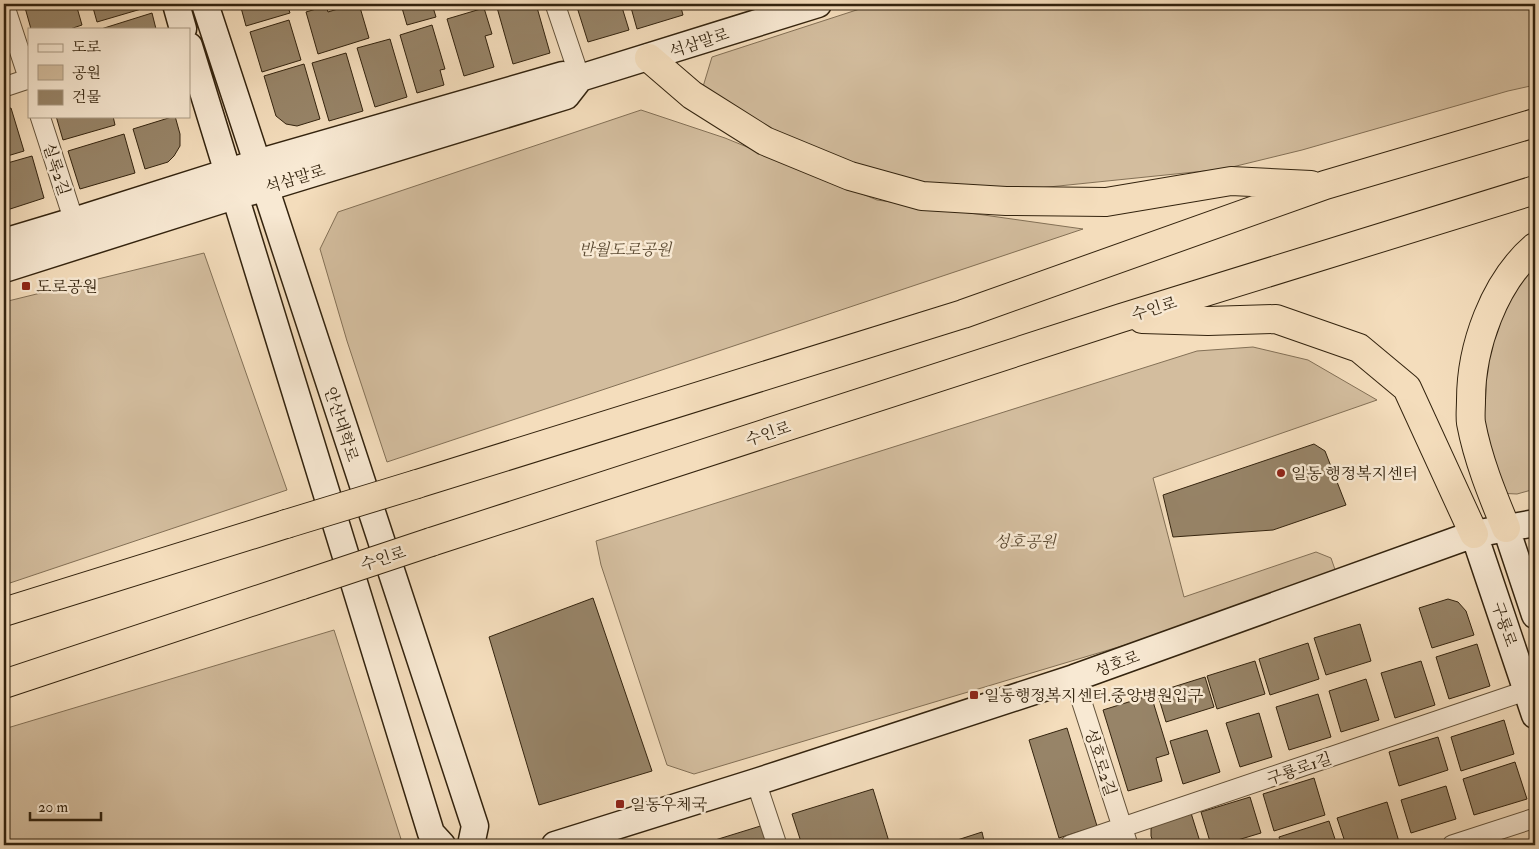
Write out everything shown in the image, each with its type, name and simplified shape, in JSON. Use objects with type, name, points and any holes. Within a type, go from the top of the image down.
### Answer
[{"type":"highway","points":[[649,58],[692,96],[765,141],[850,176],[922,196],[1006,201],[1106,202],[1230,181],[1325,185]]},
{"type":"highway","points":[[4,612],[962,314],[1325,185],[1535,123]]},
{"type":"highway","name":"수인로","points":[[4,684],[430,542],[1121,318],[1535,190]]},
{"type":"highway","points":[[1506,528],[1485,476],[1474,438],[1470,421],[1471,380],[1482,328],[1501,290],[1517,266],[1535,247]]},
{"type":"highway","points":[[1121,318],[1208,321],[1276,319],[1359,348],[1407,388],[1474,534]]},
{"type":"street","points":[[4,4],[28,77]]},
{"type":"street","points":[[176,4],[184,28]]},
{"type":"street","name":"안산대학로","points":[[205,4],[475,826],[471,845]]},
{"type":"street","points":[[555,4],[580,78]]},
{"type":"street","name":"석삼말로","points":[[4,269],[230,184],[257,163],[562,75],[580,78],[818,4]]},
{"type":"street","points":[[190,49],[430,833],[442,845]]},
{"type":"street","name":"석삼말로","points":[[4,242],[74,222],[230,184],[265,188],[566,96],[580,78]]},
{"type":"street","points":[[4,87],[28,80]]},
{"type":"street","name":"실록2길","points":[[41,118],[74,222]]},
{"type":"street","name":"성호로","points":[[555,845],[756,782],[1074,678],[1474,534],[1535,523]]},
{"type":"street","name":"구룡로","points":[[1506,528],[1535,616]]},
{"type":"street","name":"구룡로","points":[[1474,534],[1535,715]]},
{"type":"street","name":"성호로2길","points":[[1074,678],[1126,836]]},
{"type":"street","name":"구룡로1길","points":[[1070,845],[1126,836],[1528,690]]},
{"type":"street","points":[[756,782],[778,845]]},
{"type":"street","points":[[1452,845],[1535,818]]},
{"type":"green space","points":[[875,4],[1535,4],[1535,85],[1302,150],[1224,169],[1000,192],[931,187],[848,167],[772,135],[702,90],[712,57]]},
{"type":"green space","name":"반월도로공원","points":[[641,110],[725,138],[877,200],[1083,229],[387,462],[347,341],[320,249],[338,212]]},
{"type":"green space","points":[[204,253],[287,490],[4,585],[4,302]]},
{"type":"green space","points":[[1535,258],[1535,489],[1517,494],[1495,493],[1479,447],[1490,329]]},
{"type":"green space","name":"성호공원","points":[[1253,347],[1308,360],[1377,400],[1153,478],[1184,597],[1316,552],[1331,558],[1339,581],[694,774],[667,765],[601,565],[596,541],[1197,351]]},
{"type":"green space","points":[[334,630],[401,839],[394,845],[4,845],[4,729]]},
{"type":"building","points":[[24,4],[76,4],[82,25],[73,28],[31,28]]},
{"type":"building","points":[[92,4],[147,4],[148,7],[97,22]]},
{"type":"building","points":[[240,4],[287,4],[290,13],[246,26]]},
{"type":"building","points":[[359,4],[369,38],[318,54],[306,12],[326,6],[328,12]]},
{"type":"building","points":[[395,4],[432,4],[436,17],[407,25],[402,8]]},
{"type":"building","points":[[496,4],[536,4],[550,53],[513,64]]},
{"type":"building","points":[[576,4],[621,4],[629,30],[588,42]]},
{"type":"building","points":[[630,4],[680,4],[683,15],[637,29]]},
{"type":"building","points":[[484,8],[492,34],[485,36],[494,67],[464,76],[447,19]]},
{"type":"building","points":[[152,13],[156,28],[104,28]]},
{"type":"building","points":[[289,20],[301,60],[262,72],[250,32]]},
{"type":"building","points":[[432,25],[445,69],[440,70],[444,85],[417,93],[400,35]]},
{"type":"building","points":[[390,39],[407,97],[375,107],[357,48]]},
{"type":"building","points":[[346,53],[363,111],[329,121],[312,63]]},
{"type":"building","points":[[304,64],[320,119],[297,126],[286,124],[276,116],[264,76]]},
{"type":"building","points":[[11,108],[24,151],[4,157],[4,110]]},
{"type":"building","points":[[57,118],[113,118],[115,125],[63,140]]},
{"type":"building","points":[[169,118],[176,118],[180,134],[180,146],[168,162],[145,169],[133,129]]},
{"type":"building","points":[[124,134],[135,173],[80,189],[68,151]]},
{"type":"building","points":[[32,156],[44,198],[4,211],[4,164]]},
{"type":"building","name":"일동 행정복지센터","points":[[1314,444],[1325,451],[1346,505],[1273,530],[1173,537],[1163,495]]},
{"type":"building","points":[[593,598],[652,771],[539,805],[489,637]]},
{"type":"building","points":[[1448,599],[1458,602],[1466,611],[1474,635],[1432,648],[1419,608]]},
{"type":"building","points":[[1360,624],[1371,661],[1326,675],[1314,638]]},
{"type":"building","points":[[1308,643],[1319,679],[1270,695],[1259,659]]},
{"type":"building","points":[[1477,644],[1490,686],[1449,699],[1436,657]]},
{"type":"building","points":[[1255,661],[1265,694],[1217,709],[1207,676]]},
{"type":"building","points":[[1421,661],[1435,705],[1395,718],[1381,673]]},
{"type":"building","points":[[1205,677],[1214,707],[1166,722],[1157,692]]},
{"type":"building","points":[[1366,679],[1379,720],[1341,732],[1329,691]]},
{"type":"building","points":[[1318,694],[1331,737],[1289,750],[1276,707]]},
{"type":"building","points":[[1151,695],[1169,754],[1156,758],[1162,781],[1128,791],[1103,710]]},
{"type":"building","points":[[1259,713],[1272,757],[1240,767],[1226,723]]},
{"type":"building","points":[[1504,720],[1514,754],[1461,771],[1451,737]]},
{"type":"building","points":[[1067,728],[1097,826],[1059,838],[1029,740]]},
{"type":"building","points":[[1207,730],[1220,772],[1183,784],[1170,741]]},
{"type":"building","points":[[1438,737],[1448,770],[1399,786],[1389,752]]},
{"type":"building","points":[[1515,762],[1527,799],[1474,815],[1463,779]]},
{"type":"building","points":[[1314,778],[1325,815],[1274,831],[1263,794]]},
{"type":"building","points":[[1446,786],[1456,819],[1411,833],[1401,800]]},
{"type":"building","points":[[873,789],[890,845],[802,845],[792,814]]},
{"type":"building","points":[[1250,797],[1261,833],[1221,845],[1211,845],[1201,812]]},
{"type":"building","points":[[1387,802],[1400,845],[1346,845],[1337,818]]},
{"type":"building","points":[[1191,813],[1201,845],[1154,845],[1151,829],[1156,824]]},
{"type":"building","points":[[1329,821],[1337,845],[1281,845],[1279,837]]},
{"type":"building","points":[[767,824],[774,845],[699,845]]},
{"type":"building","points":[[982,832],[985,845],[940,845],[948,843]]},
{"type":"place","name":"도로공원","points":[[26,286]]},
{"type":"place","name":"일동 행정복지센터","points":[[1281,473]]},
{"type":"place","name":"일동행정복지센터.중앙병원입구","points":[[974,695]]},
{"type":"place","name":"일동우체국","points":[[620,804]]}]
